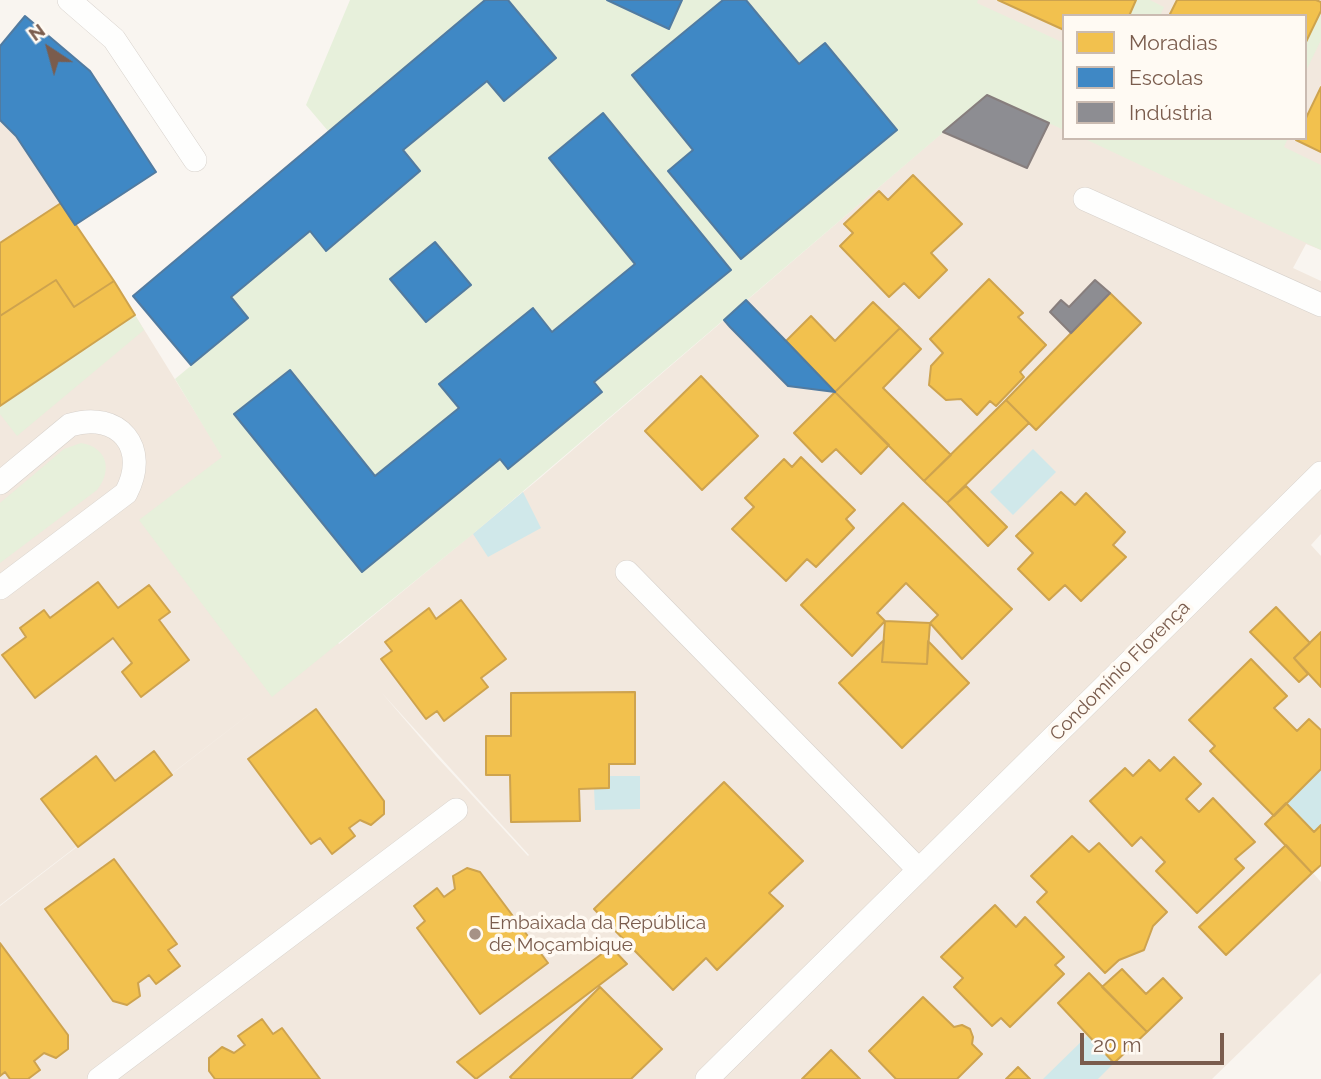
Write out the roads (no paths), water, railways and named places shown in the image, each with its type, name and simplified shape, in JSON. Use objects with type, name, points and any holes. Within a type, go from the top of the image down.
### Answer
[{"type":"lane","points":[[69,0],[114,39],[195,160]]},
{"type":"lane","points":[[1086,199],[1321,304]]},
{"type":"lane","points":[[0,483],[70,425],[84,421],[99,421],[114,426],[126,436],[133,449],[133,480],[126,493],[0,588]]},
{"type":"lane","name":"Condomínio Florença","points":[[707,1079],[1321,473]]},
{"type":"lane","points":[[627,572],[919,870]]},
{"type":"lane","points":[[99,1079],[456,810]]},
{"type":"water","points":[[1033,449],[1056,472],[1013,515],[990,492]]},
{"type":"water","points":[[523,492],[541,528],[488,557],[473,534]]},
{"type":"water","points":[[1321,769],[1321,825],[1314,832],[1286,803]]},
{"type":"water","points":[[609,776],[640,776],[640,809],[595,810],[594,788],[609,788]]},
{"type":"water","points":[[1088,1035],[1114,1063],[1098,1079],[1043,1079]]},
{"type":"place","name":"Embaixada da República de Moçambique","points":[[475,934]]}]
